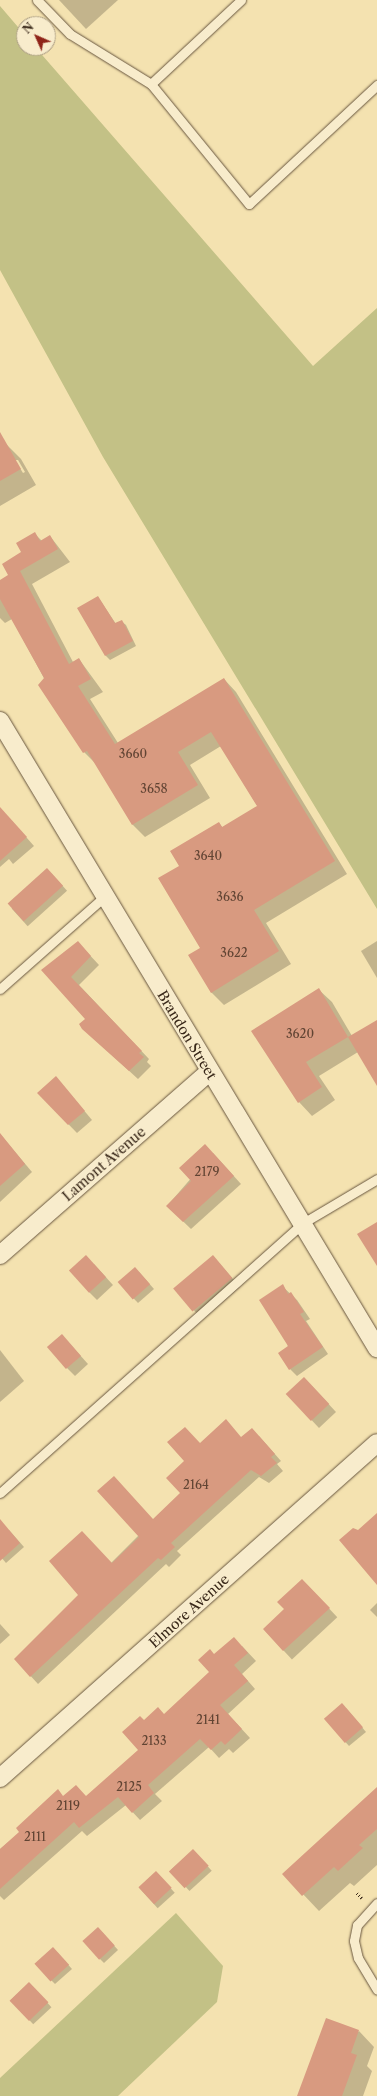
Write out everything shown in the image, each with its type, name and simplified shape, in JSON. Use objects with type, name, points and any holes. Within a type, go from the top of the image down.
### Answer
[{"type":"street","name":"Brandon Street","points":[[1,724],[209,1072],[303,1223],[377,1348]]},
{"type":"street","name":"Lamont Avenue","points":[[0,1255],[209,1072]]},
{"type":"street","name":"Elmore Avenue","points":[[0,1778],[377,1443]]},
{"type":"lane","points":[[37,0],[70,34],[151,84],[249,204],[377,85]]},
{"type":"lane","points":[[151,84],[241,0]]},
{"type":"lane","points":[[0,989],[104,897]]},
{"type":"lane","points":[[0,1493],[303,1223],[377,1179]]},
{"type":"lane","points":[[377,1903],[357,1925],[354,1942],[358,1958],[377,1990]]},
{"type":"path","points":[[357,1892],[362,1898]]},
{"type":"shaded area","points":[[0,6],[16,25],[16,56],[43,56],[313,366],[377,308],[377,909],[103,457],[0,270]]},
{"type":"shaded area","points":[[176,1913],[223,1966],[217,2002],[118,2096],[0,2096],[0,2078]]},
{"type":"building","points":[[0,432],[21,469],[0,481]]},
{"type":"building","points":[[35,532],[40,541],[50,535],[58,549],[20,571],[69,664],[79,658],[91,679],[78,686],[115,744],[224,678],[335,861],[254,910],[279,951],[211,993],[188,955],[200,948],[158,878],[179,866],[170,851],[219,822],[222,827],[257,806],[211,732],[178,752],[198,785],[132,825],[87,751],[83,753],[38,685],[44,678],[0,599],[0,580],[8,575],[2,564],[21,552],[16,543]]},
{"type":"building","points":[[98,596],[115,623],[122,620],[133,641],[105,656],[77,608]]},
{"type":"building","points":[[0,807],[27,837],[0,861]]},
{"type":"building","points":[[47,868],[63,886],[24,921],[8,903]]},
{"type":"building","points":[[78,941],[91,956],[71,977],[142,1051],[139,1053],[144,1057],[129,1071],[82,1029],[79,1024],[85,1019],[41,970]]},
{"type":"building","points":[[319,988],[348,1037],[306,1062],[322,1087],[298,1103],[251,1031]]},
{"type":"building","points":[[377,1020],[377,1086],[348,1037]]},
{"type":"building","points":[[56,1076],[85,1111],[68,1125],[37,1093]]},
{"type":"building","points":[[0,1133],[25,1164],[0,1186]]},
{"type":"building","points":[[205,1144],[234,1176],[183,1222],[166,1206],[191,1181],[179,1168]]},
{"type":"building","points":[[377,1222],[377,1266],[357,1234]]},
{"type":"building","points":[[86,1255],[106,1277],[89,1293],[69,1270]]},
{"type":"building","points":[[213,1255],[232,1278],[192,1311],[173,1288]]},
{"type":"building","points":[[135,1267],[150,1284],[133,1299],[118,1282]]},
{"type":"building","points":[[283,1284],[288,1294],[291,1292],[304,1312],[300,1314],[323,1347],[289,1370],[278,1353],[288,1346],[259,1300]]},
{"type":"building","points":[[62,1334],[81,1356],[66,1369],[47,1347]]},
{"type":"building","points":[[304,1377],[329,1404],[311,1421],[286,1394]]},
{"type":"building","points":[[226,1419],[241,1437],[252,1428],[275,1454],[271,1457],[277,1463],[261,1476],[251,1470],[171,1543],[175,1547],[161,1560],[158,1558],[30,1677],[14,1659],[78,1595],[49,1561],[82,1531],[112,1563],[139,1537],[97,1491],[114,1476],[153,1519],[180,1493],[166,1478],[184,1461],[167,1442],[185,1427],[200,1443]]},
{"type":"building","points":[[377,1513],[377,1585],[339,1540],[353,1528],[358,1530]]},
{"type":"building","points":[[0,1519],[20,1543],[0,1561]]},
{"type":"building","points":[[302,1579],[330,1608],[283,1651],[263,1629],[284,1609],[277,1602]]},
{"type":"building","points":[[234,1637],[248,1653],[234,1665],[248,1681],[220,1705],[242,1729],[225,1745],[221,1741],[211,1750],[200,1739],[148,1785],[154,1793],[132,1813],[118,1797],[79,1828],[74,1822],[0,1889],[0,1849],[19,1832],[16,1828],[58,1789],[63,1796],[76,1785],[86,1796],[138,1750],[122,1732],[140,1716],[144,1720],[158,1707],[164,1714],[209,1672],[198,1660],[210,1649],[214,1654]]},
{"type":"building","points":[[342,1703],[363,1727],[345,1743],[324,1719]]},
{"type":"building","points":[[377,1787],[377,1829],[359,1845],[363,1848],[338,1871],[334,1867],[302,1896],[282,1874]]},
{"type":"building","points":[[193,1849],[209,1866],[185,1888],[169,1872]]},
{"type":"building","points":[[156,1871],[172,1888],[154,1904],[138,1887]]},
{"type":"building","points":[[98,1927],[115,1946],[99,1960],[82,1941]]},
{"type":"building","points":[[53,1947],[69,1965],[50,1982],[34,1964]]},
{"type":"building","points":[[29,1982],[48,2002],[29,2021],[10,2001]]},
{"type":"building","points":[[326,2018],[359,2030],[351,2053],[357,2055],[342,2096],[297,2096]]}]
